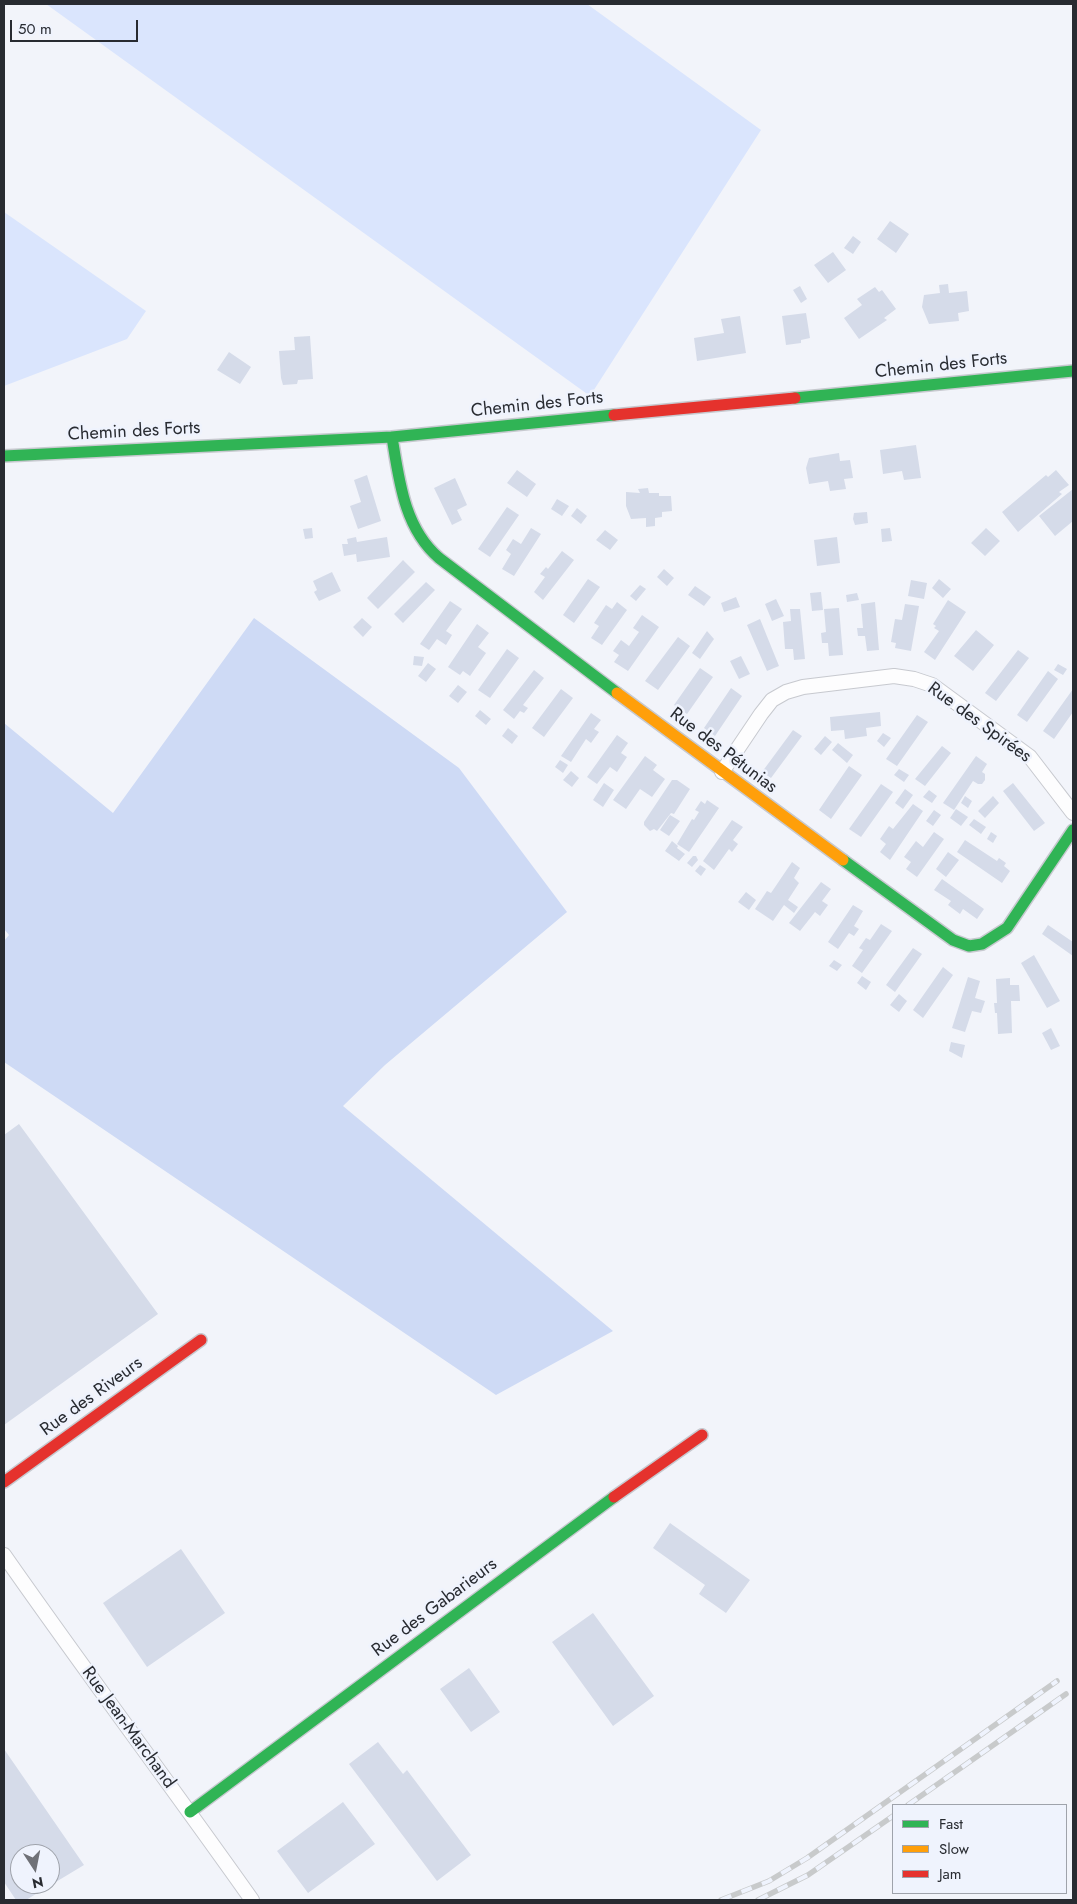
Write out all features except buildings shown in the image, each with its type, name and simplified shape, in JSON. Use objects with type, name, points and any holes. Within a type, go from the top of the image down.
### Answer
[{"type":"street","name":"Chemin des Forts","points":[[4,456],[392,437],[1073,371]]},
{"type":"street","name":"Rue des Pétunias","points":[[392,437],[400,484],[410,519],[423,542],[439,558],[722,772],[953,940],[964,946],[979,946],[993,939],[1007,928],[1073,830]]},
{"type":"street","name":"Rue des Spirées","points":[[722,772],[761,714],[772,700],[779,696],[803,687],[894,676],[914,678],[932,685],[1030,758],[1073,813]]},
{"type":"street","name":"Rue des Riveurs","points":[[4,1482],[202,1340]]},
{"type":"street","name":"Rue des Gabarieurs","points":[[190,1812],[617,1495],[702,1435]]},
{"type":"street","name":"Rue Jean-Marchand","points":[[4,1555],[79,1662],[190,1812],[252,1900]]},
{"type":"shaded area","points":[[46,4],[587,4],[761,130],[590,396]]},
{"type":"shaded area","points":[[4,212],[146,311],[127,339],[4,386]]},
{"type":"shaded area","points":[[254,618],[459,768],[567,912],[385,1065],[343,1106],[613,1331],[496,1395],[4,1062],[4,941],[9,935],[4,929],[4,723],[113,813]]},
{"type":"railway","points":[[721,1900],[769,1881],[807,1858],[1057,1681]]},
{"type":"railway","points":[[909,1804],[1066,1694]]},
{"type":"railway","points":[[758,1900],[808,1875],[892,1817]]},
{"type":"traffic: fast","points":[[795,398],[1073,371]]},
{"type":"traffic: fast","points":[[4,456],[392,437],[614,415]]},
{"type":"traffic: fast","points":[[392,437],[397,470],[405,502],[411,518],[427,546],[439,558],[617,693]]},
{"type":"traffic: fast","points":[[843,860],[953,940],[969,946],[982,944],[1007,928],[1073,830]]},
{"type":"traffic: fast","points":[[190,1812],[614,1497]]},
{"type":"traffic: slow","points":[[617,693],[843,860]]},
{"type":"traffic: jam","points":[[614,415],[795,398]]},
{"type":"traffic: jam","points":[[4,1482],[201,1340]]},
{"type":"traffic: jam","points":[[614,1497],[702,1435]]}]
